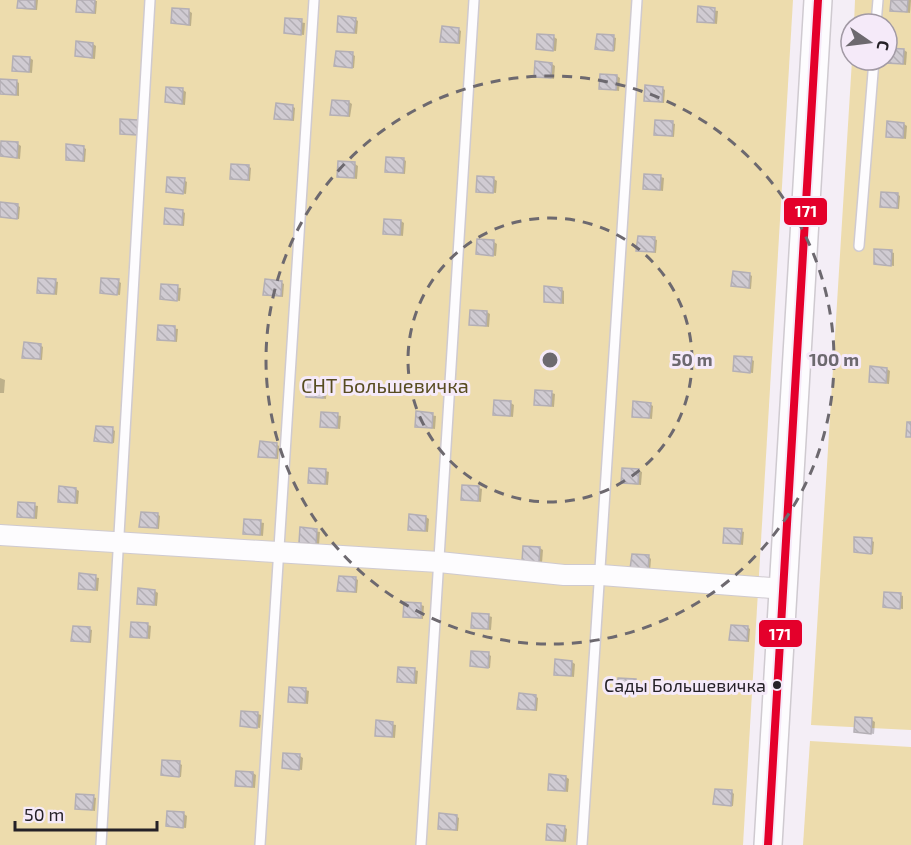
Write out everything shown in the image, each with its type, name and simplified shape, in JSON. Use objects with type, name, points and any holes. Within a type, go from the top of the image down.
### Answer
[{"type":"street","points":[[768,845],[818,0]]},
{"type":"street","points":[[0,535],[440,562],[564,575],[784,590]]},
{"type":"lane","points":[[101,845],[150,0]]},
{"type":"lane","points":[[260,845],[314,0]]},
{"type":"lane","points":[[421,845],[474,0]]},
{"type":"lane","points":[[582,845],[637,0]]},
{"type":"lane","points":[[859,246],[873,72]]},
{"type":"green space","name":"СНТ Большевичка","points":[[0,0],[793,0],[743,845],[0,845]]},
{"type":"green space","points":[[855,0],[911,0],[911,730],[811,725],[851,72],[899,72],[899,12],[854,12]]},
{"type":"green space","points":[[810,741],[911,747],[911,845],[803,845]]},
{"type":"building","points":[[18,0],[35,0],[35,9],[17,8]]},
{"type":"building","points":[[77,0],[95,0],[94,13],[76,12]]},
{"type":"building","points":[[891,0],[908,0],[907,12],[890,11]]},
{"type":"building","points":[[698,6],[715,8],[714,23],[697,22]]},
{"type":"building","points":[[172,8],[189,9],[189,25],[171,23]]},
{"type":"building","points":[[338,16],[356,18],[354,33],[337,32]]},
{"type":"building","points":[[285,18],[302,19],[301,35],[284,33]]},
{"type":"building","points":[[442,26],[459,28],[458,43],[440,42]]},
{"type":"building","points":[[537,34],[554,35],[553,51],[536,49]]},
{"type":"building","points":[[597,34],[614,35],[613,51],[595,49]]},
{"type":"building","points":[[76,41],[93,43],[92,58],[75,56]]},
{"type":"building","points":[[899,49],[904,49],[903,64],[899,64]]},
{"type":"building","points":[[336,51],[353,52],[352,68],[334,66]]},
{"type":"building","points":[[13,56],[30,57],[29,72],[12,71]]},
{"type":"building","points":[[535,61],[552,63],[551,78],[534,77]]},
{"type":"building","points":[[600,74],[617,75],[616,90],[599,89]]},
{"type":"building","points":[[0,79],[17,80],[16,95],[0,94]]},
{"type":"building","points":[[645,85],[663,87],[662,102],[644,101]]},
{"type":"building","points":[[166,87],[183,88],[182,104],[165,102]]},
{"type":"building","points":[[332,100],[349,101],[348,116],[330,115]]},
{"type":"building","points":[[276,103],[293,105],[292,120],[274,119]]},
{"type":"building","points":[[120,119],[138,120],[137,135],[120,134]]},
{"type":"building","points":[[655,120],[673,121],[672,136],[654,135]]},
{"type":"building","points":[[887,121],[904,123],[903,138],[886,137]]},
{"type":"building","points":[[1,141],[18,142],[17,158],[0,156]]},
{"type":"building","points":[[66,144],[84,146],[83,161],[66,160]]},
{"type":"building","points":[[386,157],[404,158],[403,173],[385,172]]},
{"type":"building","points":[[338,161],[355,162],[354,178],[337,177]]},
{"type":"building","points":[[231,164],[249,165],[248,180],[230,179]]},
{"type":"building","points":[[644,174],[661,175],[660,190],[643,189]]},
{"type":"building","points":[[477,176],[494,177],[493,193],[476,192]]},
{"type":"building","points":[[167,177],[185,178],[183,194],[166,192]]},
{"type":"building","points":[[881,192],[898,193],[897,208],[880,207]]},
{"type":"building","points":[[0,202],[18,204],[17,219],[0,217]]},
{"type":"building","points":[[165,208],[183,210],[182,225],[164,224]]},
{"type":"building","points":[[384,219],[401,220],[400,235],[383,234]]},
{"type":"building","points":[[638,236],[655,237],[654,252],[636,251]]},
{"type":"building","points":[[477,239],[494,240],[493,256],[476,254]]},
{"type":"building","points":[[874,249],[892,250],[891,266],[874,264]]},
{"type":"building","points":[[733,271],[750,273],[749,288],[731,286]]},
{"type":"building","points":[[38,278],[56,279],[54,294],[37,293]]},
{"type":"building","points":[[101,278],[119,279],[117,295],[100,293]]},
{"type":"building","points":[[265,279],[282,281],[281,296],[263,295]]},
{"type":"building","points":[[161,284],[178,285],[177,301],[160,299]]},
{"type":"building","points":[[544,286],[562,288],[561,303],[544,302]]},
{"type":"building","points":[[470,310],[487,311],[486,326],[469,325]]},
{"type":"building","points":[[158,325],[175,326],[175,341],[157,340]]},
{"type":"building","points":[[24,342],[41,344],[40,359],[22,358]]},
{"type":"building","points":[[734,356],[752,357],[750,373],[733,371]]},
{"type":"building","points":[[870,366],[887,368],[886,383],[869,382]]},
{"type":"building","points":[[307,381],[324,383],[323,398],[306,397]]},
{"type":"building","points":[[535,390],[552,391],[551,406],[534,405]]},
{"type":"building","points":[[494,400],[511,401],[510,416],[493,415]]},
{"type":"building","points":[[633,401],[651,403],[649,418],[632,417]]},
{"type":"building","points":[[416,411],[433,413],[432,428],[415,427]]},
{"type":"building","points":[[321,412],[338,413],[337,428],[320,427]]},
{"type":"building","points":[[907,422],[911,422],[911,437],[906,437]]},
{"type":"building","points":[[96,426],[113,427],[112,443],[94,441]]},
{"type":"building","points":[[260,441],[277,443],[276,458],[258,457]]},
{"type":"building","points":[[309,468],[326,469],[325,484],[308,483]]},
{"type":"building","points":[[622,468],[639,469],[638,484],[621,483]]},
{"type":"building","points":[[462,485],[479,486],[478,501],[461,500]]},
{"type":"building","points":[[59,486],[76,488],[75,503],[58,502]]},
{"type":"building","points":[[18,502],[35,503],[34,518],[17,517]]},
{"type":"building","points":[[141,512],[158,513],[157,528],[139,527]]},
{"type":"building","points":[[409,514],[426,516],[425,531],[408,530]]},
{"type":"building","points":[[244,519],[261,520],[260,535],[243,534]]},
{"type":"building","points":[[300,527],[317,529],[316,544],[299,543]]},
{"type":"building","points":[[724,528],[742,529],[740,544],[723,543]]},
{"type":"building","points":[[854,537],[872,538],[871,554],[854,552]]},
{"type":"building","points":[[523,546],[540,547],[539,562],[522,561]]},
{"type":"building","points":[[632,554],[649,555],[648,571],[630,569]]},
{"type":"building","points":[[79,573],[96,575],[95,590],[78,589]]},
{"type":"building","points":[[339,576],[356,577],[355,592],[337,591]]},
{"type":"building","points":[[138,588],[155,590],[154,605],[137,604]]},
{"type":"building","points":[[884,592],[901,593],[900,609],[883,607]]},
{"type":"building","points":[[404,602],[421,603],[421,618],[403,617]]},
{"type":"building","points":[[472,613],[489,614],[488,629],[471,628]]},
{"type":"building","points":[[131,622],[148,623],[147,638],[130,637]]},
{"type":"building","points":[[731,625],[748,626],[747,641],[729,640]]},
{"type":"building","points":[[73,626],[90,627],[89,642],[71,641]]},
{"type":"building","points":[[471,651],[489,652],[488,668],[470,666]]},
{"type":"building","points":[[555,659],[572,661],[571,676],[554,675]]},
{"type":"building","points":[[398,667],[415,668],[414,683],[397,682]]},
{"type":"building","points":[[618,678],[636,679],[635,695],[617,693]]},
{"type":"building","points":[[289,687],[306,688],[305,703],[288,702]]},
{"type":"building","points":[[519,693],[536,695],[535,710],[517,709]]},
{"type":"building","points":[[241,711],[258,712],[257,728],[240,726]]},
{"type":"building","points":[[855,717],[872,718],[871,734],[854,732]]},
{"type":"building","points":[[376,720],[393,722],[392,737],[375,736]]},
{"type":"building","points":[[283,753],[300,754],[299,770],[282,768]]},
{"type":"building","points":[[162,760],[180,761],[179,777],[161,775]]},
{"type":"building","points":[[236,771],[253,772],[252,787],[235,786]]},
{"type":"building","points":[[549,774],[566,776],[565,791],[548,790]]},
{"type":"building","points":[[715,789],[732,790],[731,806],[713,804]]},
{"type":"building","points":[[76,794],[94,795],[92,810],[75,809]]},
{"type":"building","points":[[167,811],[184,812],[183,828],[166,826]]},
{"type":"building","points":[[439,813],[457,815],[456,830],[438,829]]},
{"type":"building","points":[[547,824],[565,826],[563,841],[546,840]]},
{"type":"transit line","name":"171","points":[[768,845],[818,0]]},
{"type":"place","name":"Сады Большевичка","points":[[777,685]]}]
